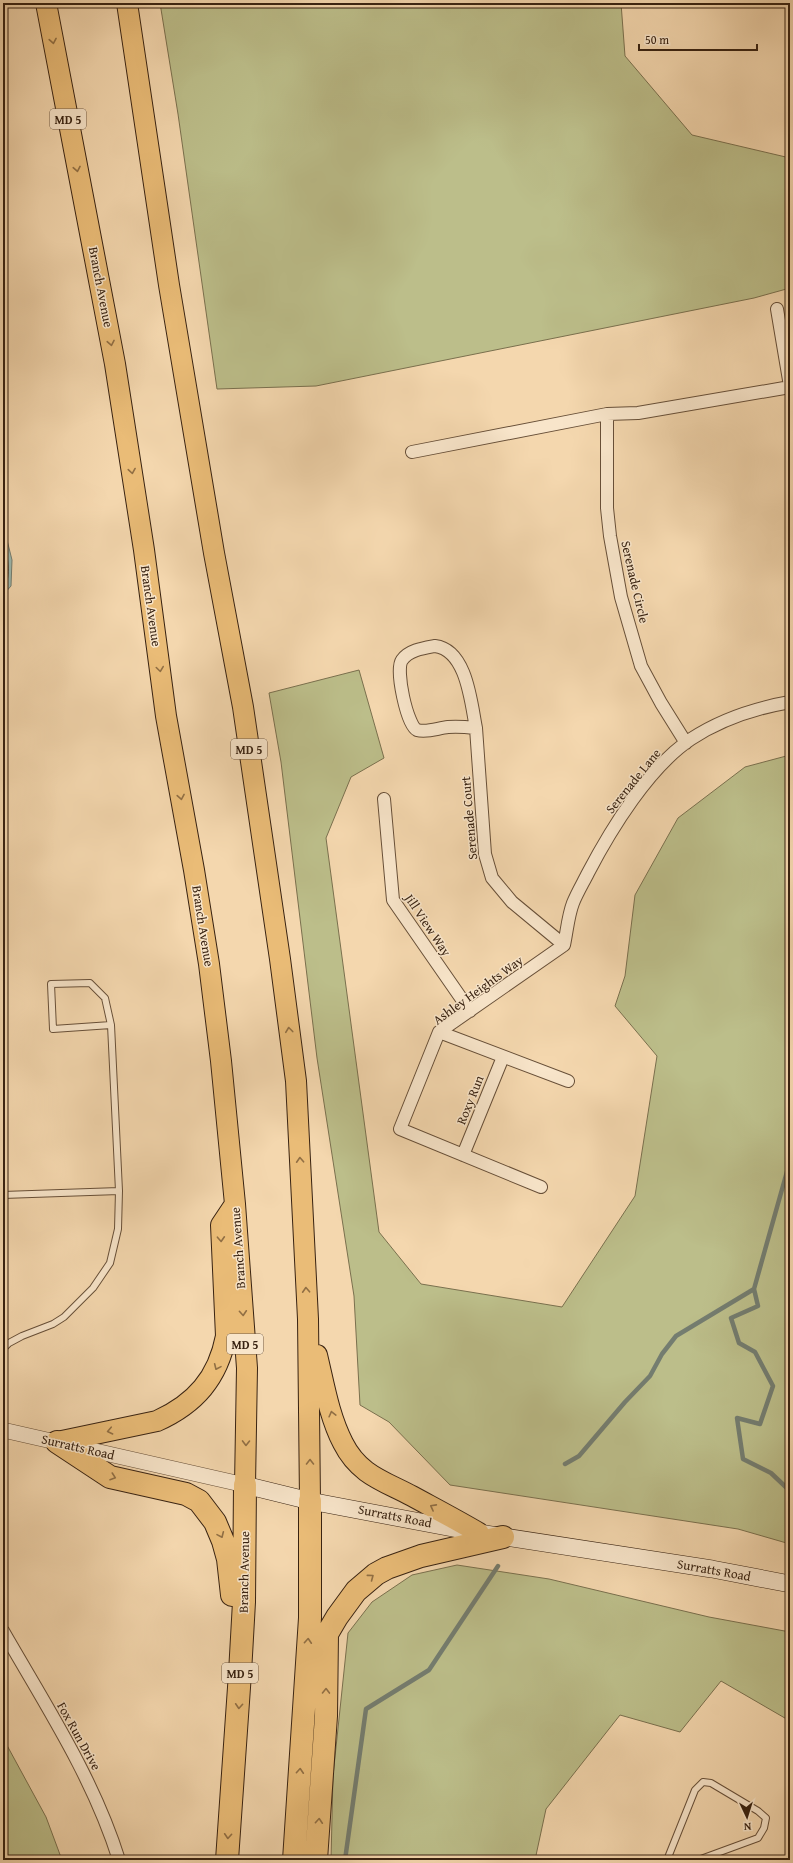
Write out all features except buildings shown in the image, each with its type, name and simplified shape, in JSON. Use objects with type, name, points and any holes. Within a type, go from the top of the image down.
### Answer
[{"type":"highway","name":"Branch Avenue","points":[[46,3],[115,364],[144,550],[166,716],[194,870],[209,964],[221,1061],[235,1204],[247,1368],[244,1602],[227,1860]]},
{"type":"highway","name":"MD 5","points":[[127,3],[169,285],[214,553],[243,707],[280,959],[296,1081],[308,1319],[310,1618],[294,1860]]},
{"type":"highway","points":[[57,1442],[157,1421],[185,1404],[204,1388],[212,1378],[223,1353],[226,1336],[221,1225],[235,1204]]},
{"type":"highway","points":[[308,1319],[335,1426],[344,1445],[356,1461],[367,1473],[378,1480],[405,1492],[480,1533]]},
{"type":"highway","points":[[57,1442],[110,1477],[186,1494],[199,1501],[208,1510],[223,1541],[228,1559],[240,1673]]},
{"type":"highway","points":[[316,1860],[326,1716],[327,1634],[337,1617],[356,1591],[376,1574],[387,1568],[421,1556],[503,1536]]},
{"type":"main road","name":"Surratts Road","points":[[245,1485],[310,1500],[480,1533],[712,1568],[790,1584]]},
{"type":"street","points":[[412,452],[607,414],[638,413],[790,386],[777,309]]},
{"type":"street","name":"Serenade Circle","points":[[607,414],[607,508],[610,536],[621,597],[641,666],[657,696],[686,743]]},
{"type":"street","name":"Serenade Court","points":[[476,728],[447,727],[424,731],[415,728],[409,720],[400,682],[399,666],[405,656],[412,652],[440,646],[452,655],[467,679],[476,728],[485,854],[492,878],[512,902],[564,944]]},
{"type":"street","name":"Serenade Lane","points":[[564,944],[573,903],[601,848],[617,821],[665,760],[686,743],[713,726],[748,712],[790,702]]},
{"type":"street","name":"Jill View Way","points":[[384,799],[393,900],[470,1010]]},
{"type":"street","name":"Ashley Heights Way","points":[[541,1187],[400,1129],[439,1032],[564,944]]},
{"type":"street","points":[[439,1032],[568,1081]]},
{"type":"street","name":"Roxy Run","points":[[463,1155],[503,1057]]},
{"type":"street","name":"Surratts Road","points":[[3,1430],[245,1485]]},
{"type":"street","name":"Fox Run Drive","points":[[3,1631],[80,1764],[96,1797],[119,1860]]},
{"type":"lane","points":[[3,1349],[9,1343],[22,1336],[53,1324],[64,1317],[75,1308],[104,1274],[110,1263],[118,1230],[119,1191],[111,1025],[105,998],[90,983],[51,984],[53,1029],[111,1025]]},
{"type":"lane","points":[[3,1196],[119,1191]]},
{"type":"lane","points":[[667,1860],[694,1790],[703,1782],[711,1783],[758,1811],[766,1818],[764,1828],[758,1838],[698,1860]]},
{"type":"green space","points":[[160,3],[621,3],[625,56],[692,135],[790,158],[790,288],[754,298],[316,386],[217,389],[178,114]]},
{"type":"green space","points":[[359,670],[384,758],[351,777],[326,838],[379,1232],[421,1284],[562,1307],[635,1196],[657,1056],[615,1006],[625,976],[635,895],[678,818],[745,767],[790,755],[790,1544],[738,1529],[450,1485],[389,1422],[360,1405],[354,1296],[317,1058],[281,762],[269,693]]},
{"type":"green space","points":[[457,1565],[549,1579],[709,1617],[790,1632],[790,1721],[721,1681],[680,1732],[620,1715],[546,1809],[535,1860],[331,1860],[333,1776],[348,1633],[372,1602],[412,1575]]},
{"type":"green space","points":[[3,1738],[46,1817],[62,1860],[3,1860]]},
{"type":"water","points":[[3,524],[12,560],[11,586],[3,595]]},
{"type":"waterway","points":[[565,1464],[579,1456],[625,1402],[650,1376],[662,1354],[676,1336],[754,1289],[790,1161]]},
{"type":"waterway","points":[[754,1289],[758,1306],[731,1318],[739,1343],[755,1352],[773,1386],[760,1424],[737,1418],[743,1459],[771,1473],[790,1491]]},
{"type":"waterway","points":[[345,1860],[366,1709],[429,1670],[498,1566]]}]
